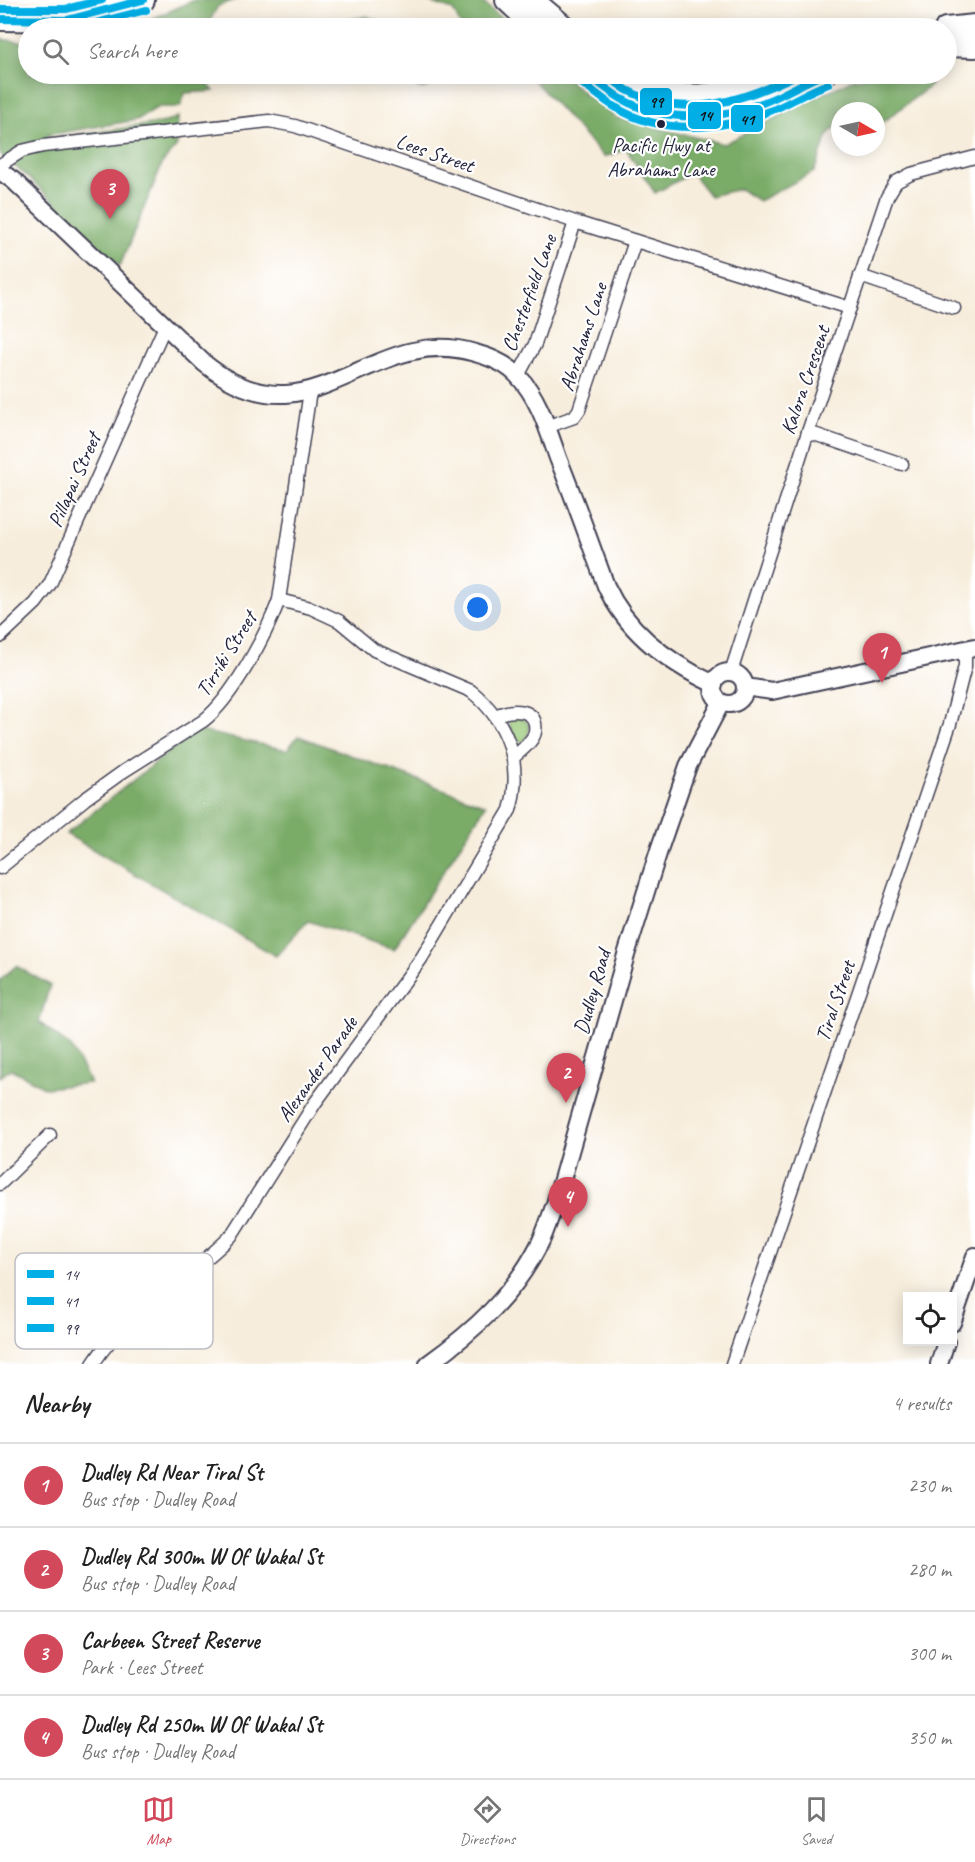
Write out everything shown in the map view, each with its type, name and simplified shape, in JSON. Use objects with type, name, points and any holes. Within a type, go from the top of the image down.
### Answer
[{"type":"highway","points":[[76,18],[143,0]]},
{"type":"highway","points":[[507,0],[526,18]]},
{"type":"highway","points":[[532,0],[553,18]]},
{"type":"highway","points":[[0,19],[18,19]]},
{"type":"highway","points":[[957,28],[975,26]]},
{"type":"highway","points":[[957,45],[975,46]]},
{"type":"highway","points":[[602,84],[622,98],[641,107],[662,114],[697,117],[730,112],[759,104],[803,84]]},
{"type":"highway","points":[[636,84],[659,92],[686,95],[734,90],[755,84]]},
{"type":"street","name":"Lees Street","points":[[0,165],[22,151],[43,146],[269,121],[295,126],[575,222],[850,308]]},
{"type":"street","name":"Kalora Crescent","points":[[731,672],[886,197],[896,182],[911,174],[975,157]]},
{"type":"street","points":[[0,171],[14,181],[215,372],[239,385],[266,394],[280,395],[310,391],[391,357],[427,348],[451,348],[488,356],[518,376],[540,411],[606,586],[619,610],[642,637],[662,654],[683,669],[714,684]]},
{"type":"street","name":"Chesterfield Lane","points":[[518,376],[535,344],[575,222]]},
{"type":"street","name":"Abrahams Lane","points":[[546,427],[574,417],[579,410],[635,241]]},
{"type":"street","points":[[861,276],[954,308]]},
{"type":"street","name":"Pillapai Street","points":[[0,637],[36,603],[50,584],[165,326]]},
{"type":"street","name":"Tirriki Street","points":[[0,868],[85,799],[214,713],[225,699],[270,623],[279,600],[310,391]]},
{"type":"street","points":[[808,432],[902,464]]},
{"type":"street","name":"Alexander Parade","points":[[213,1254],[231,1236],[315,1103],[421,958],[510,810],[515,790],[513,758],[506,736],[483,701],[459,684],[374,650],[339,621],[311,608],[279,600]]},
{"type":"street","points":[[745,687],[772,691],[970,648]]},
{"type":"street","name":"Tiral Street","points":[[732,1364],[950,724],[970,648]]},
{"type":"street","points":[[731,672],[741,678],[745,687],[742,698],[736,703],[726,705],[721,703],[714,695],[714,684],[720,675],[731,672]]},
{"type":"street","name":"Dudley Road","points":[[428,1364],[489,1314],[523,1274],[541,1242],[555,1204],[626,955],[660,847],[688,766],[721,703]]},
{"type":"street","points":[[495,716],[513,710],[524,712],[532,720],[535,732],[513,758]]},
{"type":"street","points":[[0,1184],[50,1135]]},
{"type":"street","points":[[957,1308],[975,1256]]},
{"type":"street","points":[[939,1364],[944,1346]]},
{"type":"street","name":"Alexander Parade","points":[[93,1364],[104,1349]]},
{"type":"green space","points":[[194,0],[235,0],[218,6],[211,18],[154,18]]},
{"type":"green space","points":[[423,0],[480,0],[501,18],[457,18],[453,10]]},
{"type":"green space","points":[[0,39],[18,42],[18,84],[208,84],[214,91],[185,93],[180,107],[158,107],[137,120],[47,135],[49,139],[166,122],[178,117],[177,146],[163,162],[120,266],[27,176],[0,154]]},
{"type":"green space","points":[[404,84],[434,84],[423,89]]},
{"type":"green space","points":[[537,84],[574,84],[617,118],[724,144],[843,84],[931,85],[885,120],[885,102],[831,102],[831,131],[814,172],[759,201],[740,189],[710,196],[692,173],[655,193],[626,149],[604,157]]},
{"type":"green space","points":[[513,716],[526,721],[529,727],[528,735],[521,742],[511,728],[509,718]]},
{"type":"green space","points":[[196,730],[287,750],[298,736],[486,805],[394,949],[308,921],[276,956],[66,834]]},
{"type":"green space","points":[[16,966],[50,985],[39,1022],[71,1047],[90,1083],[46,1088],[11,1069],[0,1077],[0,980]]},
{"type":"transit line","name":"99","points":[[0,9],[66,9],[102,0]]},
{"type":"transit line","name":"14","points":[[75,18],[143,0]]},
{"type":"transit line","name":"41","points":[[115,18],[146,10]]},
{"type":"transit line","name":"14","points":[[0,19],[18,19]]},
{"type":"transit line","name":"41","points":[[582,84],[633,116],[671,126],[691,127],[712,126],[751,118],[828,84]]},
{"type":"transit line","name":"14","points":[[601,84],[620,98],[637,106],[655,112],[693,116],[712,115],[750,107],[802,84]]},
{"type":"transit line","name":"99","points":[[619,84],[649,100],[671,105],[693,106],[736,99],[776,84]]},
{"type":"place","name":"Pacific Hwy at Abrahams Lane","points":[[661,124]]},
{"type":"place","name":"Carbeen Street Reserve","points":[[110,219]]},
{"type":"place","name":"Dudley Rd Near Tiral St","points":[[882,683]]},
{"type":"place","name":"Dudley Rd 300m W Of Wakal St","points":[[566,1103]]},
{"type":"place","name":"Dudley Rd 250m W Of Wakal St","points":[[568,1227]]}]
